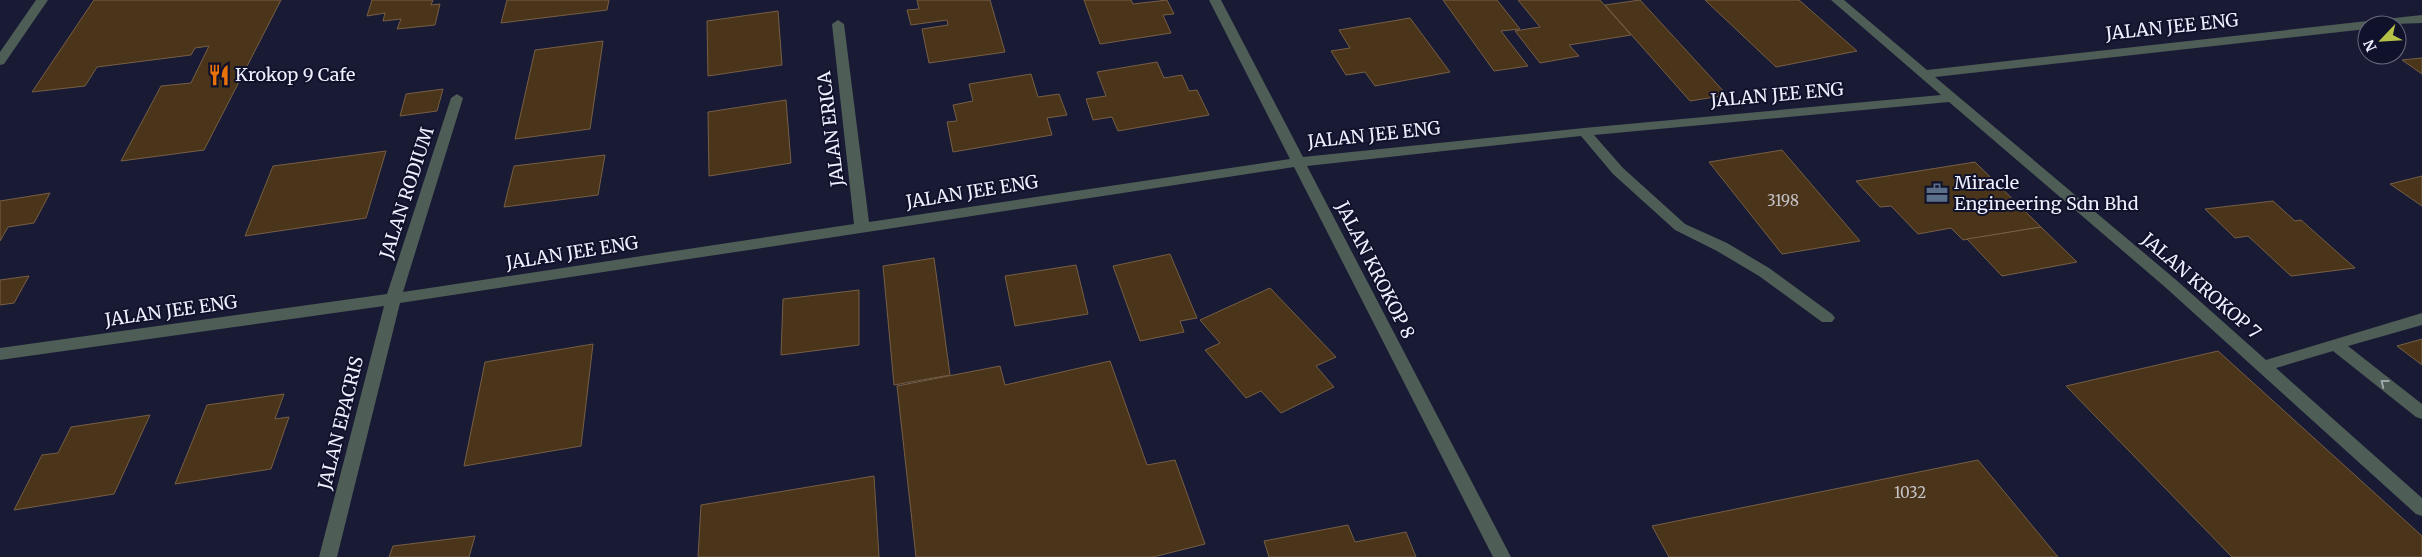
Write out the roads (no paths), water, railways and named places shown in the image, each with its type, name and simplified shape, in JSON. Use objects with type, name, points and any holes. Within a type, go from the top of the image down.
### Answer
[{"type":"street","points":[[0,61],[42,0]]},
{"type":"street","name":"JALAN KROKOP 8","points":[[1215,0],[1502,557]]},
{"type":"street","name":"JALAN KROKOP 7","points":[[1837,0],[2170,282],[2422,509]]},
{"type":"street","name":"JALAN JEE ENG","points":[[1926,74],[2422,19]]},
{"type":"street","name":"JALAN ERICA","points":[[838,24],[862,228]]},
{"type":"street","name":"JALAN RODIUM","points":[[393,299],[457,98]]},
{"type":"street","name":"JALAN JEE ENG","points":[[0,354],[393,299],[1300,162],[1584,132],[1954,98]]},
{"type":"street","points":[[1584,132],[1618,171],[1680,227],[1722,247],[1764,272],[1827,318]]},
{"type":"street","name":"JALAN EPACRIS","points":[[328,557],[393,299]]},
{"type":"street","points":[[2264,366],[2422,319]]},
{"type":"street","points":[[2335,344],[2422,413]]},
{"type":"place","name":"Krokop 9 Cafe","points":[[219,75]]},
{"type":"place","name":"Miracle Engineering Sdn Bhd","points":[[1937,193]]}]
